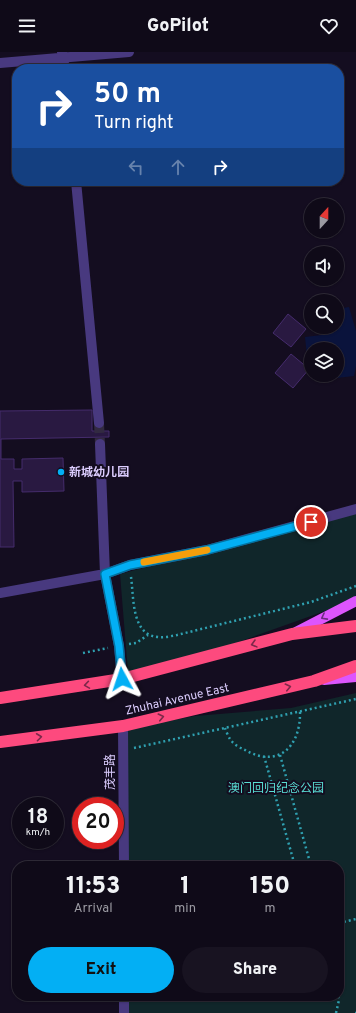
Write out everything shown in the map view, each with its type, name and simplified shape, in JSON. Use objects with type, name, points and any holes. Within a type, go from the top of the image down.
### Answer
[{"type":"highway","points":[[0,698],[122,679],[292,634],[356,626]]},
{"type":"highway","name":"Zhuhai Avenue East","points":[[0,742],[123,726],[314,681],[356,666]]},
{"type":"main road","points":[[292,634],[356,601]]},
{"type":"main road","points":[[314,681],[356,678]]},
{"type":"street","points":[[0,63],[63,55],[129,52]]},
{"type":"street","points":[[76,186],[99,423]]},
{"type":"street","points":[[100,444],[105,574],[119,646],[122,679]]},
{"type":"street","points":[[0,593],[105,574],[130,565],[207,550],[356,510]]},
{"type":"street","name":"茂丰路","points":[[123,726],[124,861]]},
{"type":"street","points":[[124,1001],[124,1013]]},
{"type":"path","points":[[130,565],[136,617],[140,628],[148,635],[159,637],[177,635],[311,602],[356,586]]},
{"type":"path","points":[[124,750],[356,699]]},
{"type":"path","points":[[225,728],[230,740],[240,748],[252,754],[264,756],[280,755],[289,749],[295,739],[299,729],[300,711]]},
{"type":"path","points":[[280,755],[310,861]]},
{"type":"path","points":[[264,756],[294,861]]},
{"type":"path","points":[[344,922],[356,919]]},
{"type":"path","points":[[336,1013],[339,1001]]},
{"type":"green space","points":[[356,511],[356,600],[182,662],[128,672],[120,574]]},
{"type":"green space","name":"澳门回归纪念公园","points":[[356,693],[356,1013],[127,1013],[127,1001],[344,1001],[344,861],[126,861],[126,729],[195,716],[291,708]]},
{"type":"shaded area","points":[[349,307],[356,331],[356,366],[354,376],[344,377],[344,342],[306,342],[305,337],[322,334],[344,334],[344,308]]},
{"type":"building","points":[[288,314],[304,327],[304,331],[291,347],[273,333]]},
{"type":"building","points":[[291,354],[304,365],[304,375],[293,388],[275,373]]},
{"type":"building","points":[[92,410],[92,431],[109,431],[109,437],[1,439],[1,459],[14,459],[14,469],[22,469],[22,459],[63,458],[64,491],[22,492],[22,481],[13,481],[14,547],[0,547],[0,411]]},
{"type":"tunnel","points":[[99,423],[100,444]]},
{"type":"slow traffic","points":[[144,562],[207,550]]},
{"type":"place","name":"新城幼儿园","points":[[61,472]]},
{"type":"route","points":[[122,679],[119,646],[105,574],[130,565],[207,550],[311,522]]}]
